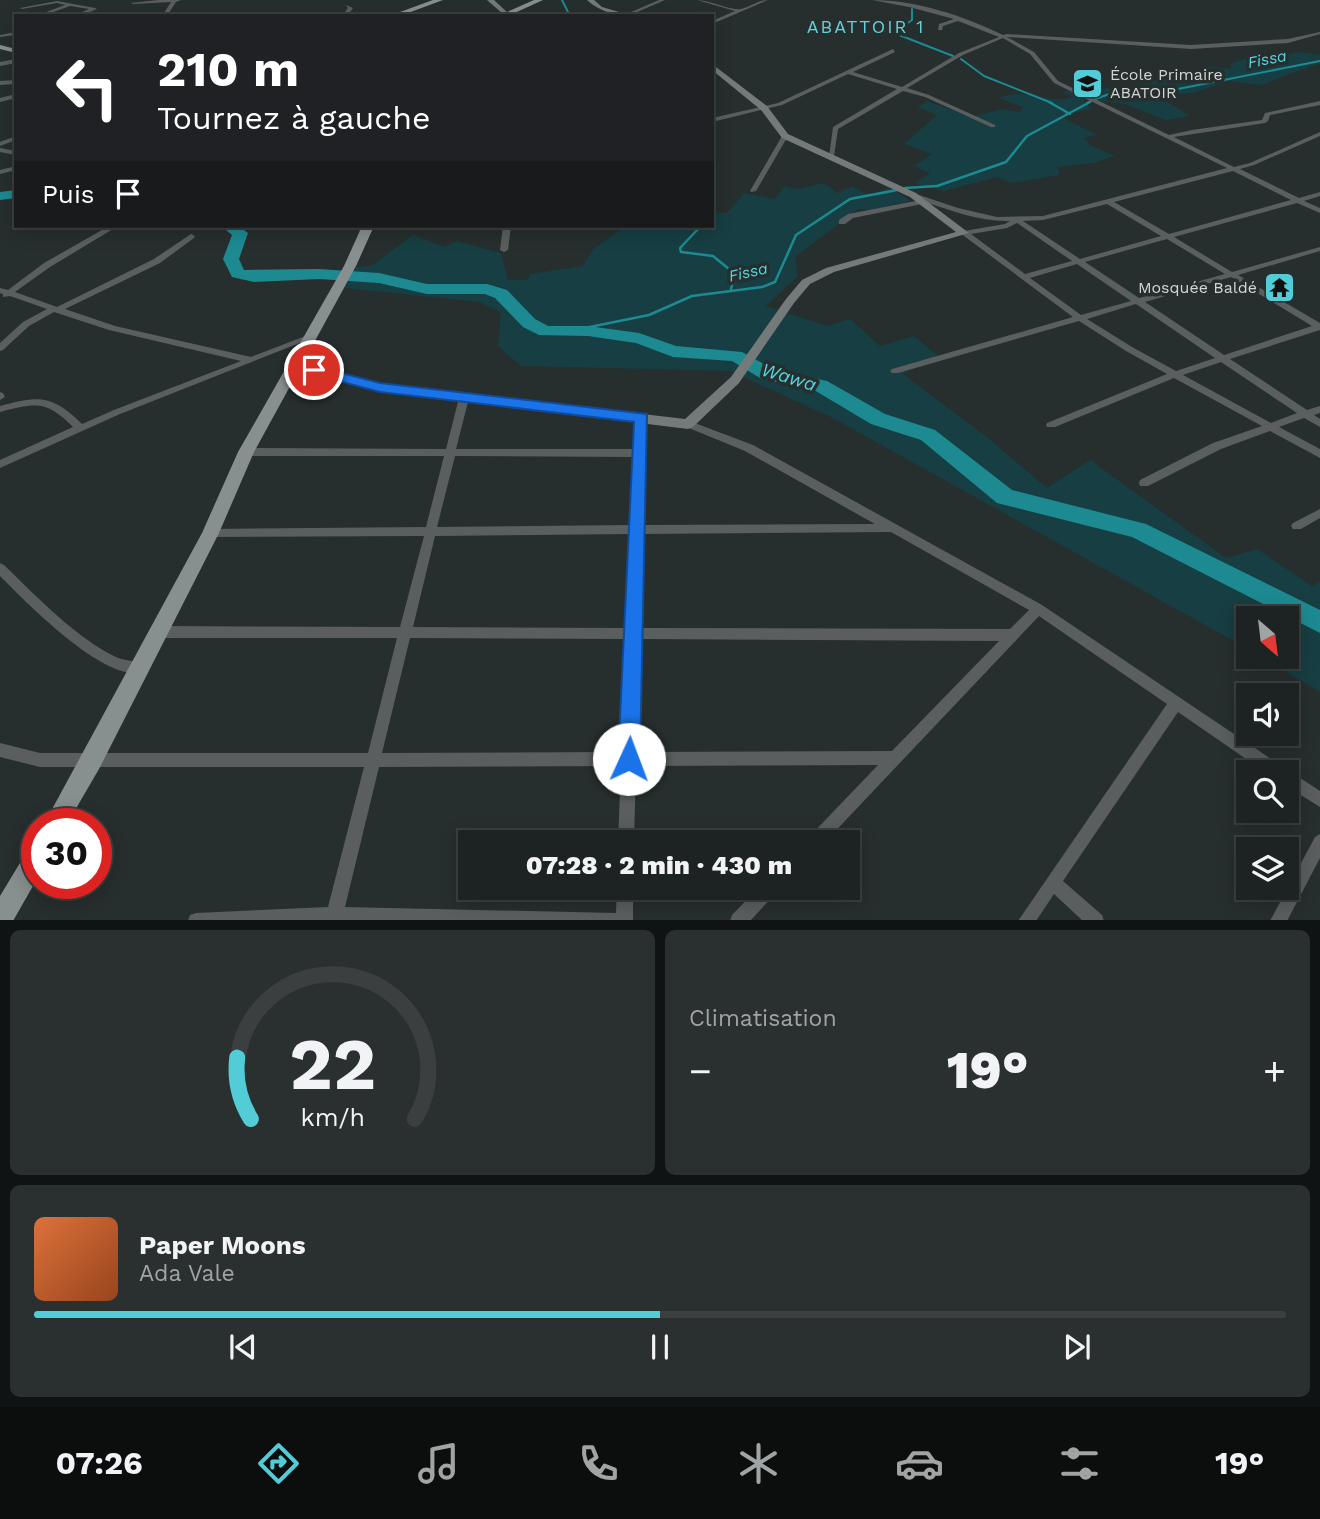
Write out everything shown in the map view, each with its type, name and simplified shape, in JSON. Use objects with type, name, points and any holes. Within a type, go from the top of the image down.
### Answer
[{"type":"main road","points":[[398,14],[440,0]]},
{"type":"main road","points":[[508,12],[540,0]]},
{"type":"main road","points":[[64,808],[92,761],[210,533],[246,452],[350,266],[367,228]]},
{"type":"main road","points":[[0,919],[21,883]]},
{"type":"street","points":[[48,13],[87,0]]},
{"type":"street","points":[[490,0],[496,8],[508,12]]},
{"type":"street","points":[[590,0],[600,8],[624,14]]},
{"type":"street","points":[[630,14],[663,0]]},
{"type":"street","points":[[699,0],[739,11]]},
{"type":"street","points":[[714,22],[766,0]]},
{"type":"street","points":[[874,0],[956,20],[1002,36],[1029,51],[1056,82],[1320,211]]},
{"type":"street","points":[[133,3],[176,1]]},
{"type":"street","points":[[22,8],[57,2],[95,9],[80,14]]},
{"type":"street","points":[[131,14],[152,2]]},
{"type":"street","points":[[346,14],[351,8],[348,6]]},
{"type":"street","points":[[496,8],[508,12]]},
{"type":"street","points":[[940,29],[941,25],[956,20]]},
{"type":"street","points":[[831,156],[835,128],[961,54],[1002,36],[1191,47],[1288,41],[1320,33]]},
{"type":"street","points":[[714,120],[792,99],[893,51]]},
{"type":"street","points":[[714,68],[764,108],[785,136],[807,149],[831,156],[918,198],[956,210],[1017,220],[1043,218],[1234,169],[1320,134]]},
{"type":"street","points":[[847,72],[903,88],[993,126]]},
{"type":"street","points":[[1168,137],[1193,129],[1249,125],[1265,121],[1267,114],[1320,103]]},
{"type":"street","points":[[753,191],[785,136]]},
{"type":"street","points":[[1023,277],[1301,202],[1320,194]]},
{"type":"street","points":[[842,222],[851,216],[918,198]]},
{"type":"street","points":[[918,198],[1080,318],[1320,454]]},
{"type":"street","points":[[1108,201],[1320,326]]},
{"type":"street","points":[[688,424],[742,370],[806,282],[830,270],[964,233],[1007,226],[1017,220]]},
{"type":"street","points":[[1017,220],[1320,424]]},
{"type":"street","points":[[3,294],[111,228]]},
{"type":"street","points":[[504,250],[507,228]]},
{"type":"street","points":[[0,348],[26,324],[157,261],[191,236]]},
{"type":"street","points":[[895,371],[1320,249]]},
{"type":"street","points":[[3,294],[112,328],[251,360]]},
{"type":"street","points":[[1051,425],[1175,374],[1320,326]]},
{"type":"street","points":[[0,464],[80,428],[311,337]]},
{"type":"street","points":[[294,365],[380,387],[688,424],[749,448],[1038,609],[1260,760]]},
{"type":"street","points":[[334,918],[464,398]]},
{"type":"street","points":[[0,409],[26,402],[47,402],[59,406],[80,428]]},
{"type":"street","points":[[1144,483],[1217,446],[1320,409]]},
{"type":"street","points":[[626,830],[641,418]]},
{"type":"street","points":[[246,452],[640,453]]},
{"type":"street","points":[[1297,526],[1320,513]]},
{"type":"street","points":[[210,533],[895,528]]},
{"type":"street","points":[[0,568],[22,591],[91,648],[118,664],[140,668]]},
{"type":"street","points":[[826,830],[1038,609]]},
{"type":"street","points":[[159,632],[1013,635]]},
{"type":"street","points":[[1026,920],[1176,703]]},
{"type":"street","points":[[0,750],[40,760],[92,761],[895,758]]},
{"type":"street","points":[[1299,786],[1320,800]]},
{"type":"street","points":[[1278,920],[1320,842]]},
{"type":"street","points":[[1053,882],[1096,920]]},
{"type":"street","points":[[196,920],[624,920],[625,900]]},
{"type":"street","points":[[738,920],[757,900]]},
{"type":"shaded area","points":[[1301,52],[1320,55],[1320,63],[1261,85],[1229,81],[1193,93],[1166,95],[1164,100],[1190,116],[1165,120],[1125,104],[1083,99],[1091,109],[1059,116],[1097,135],[1084,138],[1090,145],[1115,156],[1093,163],[1057,167],[1060,175],[1011,183],[998,177],[944,191],[915,183],[930,173],[914,166],[932,154],[904,144],[937,115],[917,107],[928,101],[969,117],[1002,109],[1020,112],[1023,107],[999,98],[1017,94],[1064,99],[1073,97],[1062,91],[1123,87],[1158,80],[1157,70],[1196,71],[1209,66],[1230,69],[1231,64],[1260,53],[1272,57]]},
{"type":"shaded area","points":[[824,183],[837,193],[853,186],[868,195],[890,188],[911,201],[870,210],[858,209],[795,257],[798,276],[766,306],[827,326],[850,319],[880,346],[914,336],[938,356],[903,374],[988,438],[1047,488],[1090,460],[1226,558],[1257,549],[1312,586],[1320,582],[1320,692],[1282,669],[1299,669],[1299,606],[1236,606],[1236,642],[833,418],[730,371],[521,366],[498,346],[501,312],[479,302],[345,288],[356,267],[371,266],[413,235],[445,247],[456,241],[501,253],[508,280],[528,280],[530,274],[583,266],[593,249],[622,228],[714,228],[714,212],[727,213],[744,193],[775,199],[784,186],[798,189]]},
{"type":"waterway","points":[[562,0],[569,14]]},
{"type":"waterway","points":[[912,9],[912,20],[894,33],[953,56]]},
{"type":"waterway","points":[[961,59],[984,76],[1052,103]]},
{"type":"waterway","name":"Fissa","points":[[1095,99],[1121,90],[1178,89],[1320,61]]},
{"type":"waterway","name":"Fissa","points":[[1087,103],[1091,101]]},
{"type":"waterway","points":[[1049,102],[1069,113]]},
{"type":"waterway","name":"Fissa","points":[[1069,113],[1090,102]]},
{"type":"waterway","name":"Fissa","points":[[905,188],[937,186],[1006,162],[1027,136],[1069,113]]},
{"type":"waterway","name":"Fissa","points":[[570,331],[649,315],[692,296],[762,287],[775,282],[796,235],[850,199],[897,190]]},
{"type":"waterway","name":"Wawa","points":[[0,196],[14,194]]},
{"type":"waterway","name":"Wawa","points":[[231,228],[240,233],[231,259],[238,274],[254,277],[319,274],[379,278],[427,289],[487,289],[501,294],[529,323],[545,331],[588,331],[639,338],[673,351],[736,356],[767,374],[820,385],[878,419],[928,435],[1005,497],[1138,530],[1320,622]]},
{"type":"waterway","points":[[699,228],[680,248],[681,252],[713,256],[735,274],[731,289]]},
{"type":"place","name":"École Primaire ABATOIR","points":[[1087,83]]},
{"type":"place","name":"Mosquée Baldé","points":[[1280,287]]},
{"type":"district","name":"ABATTOIR 1","points":[[866,26]]},
{"type":"route","points":[[314,370],[380,387],[641,418],[629,759]]}]
